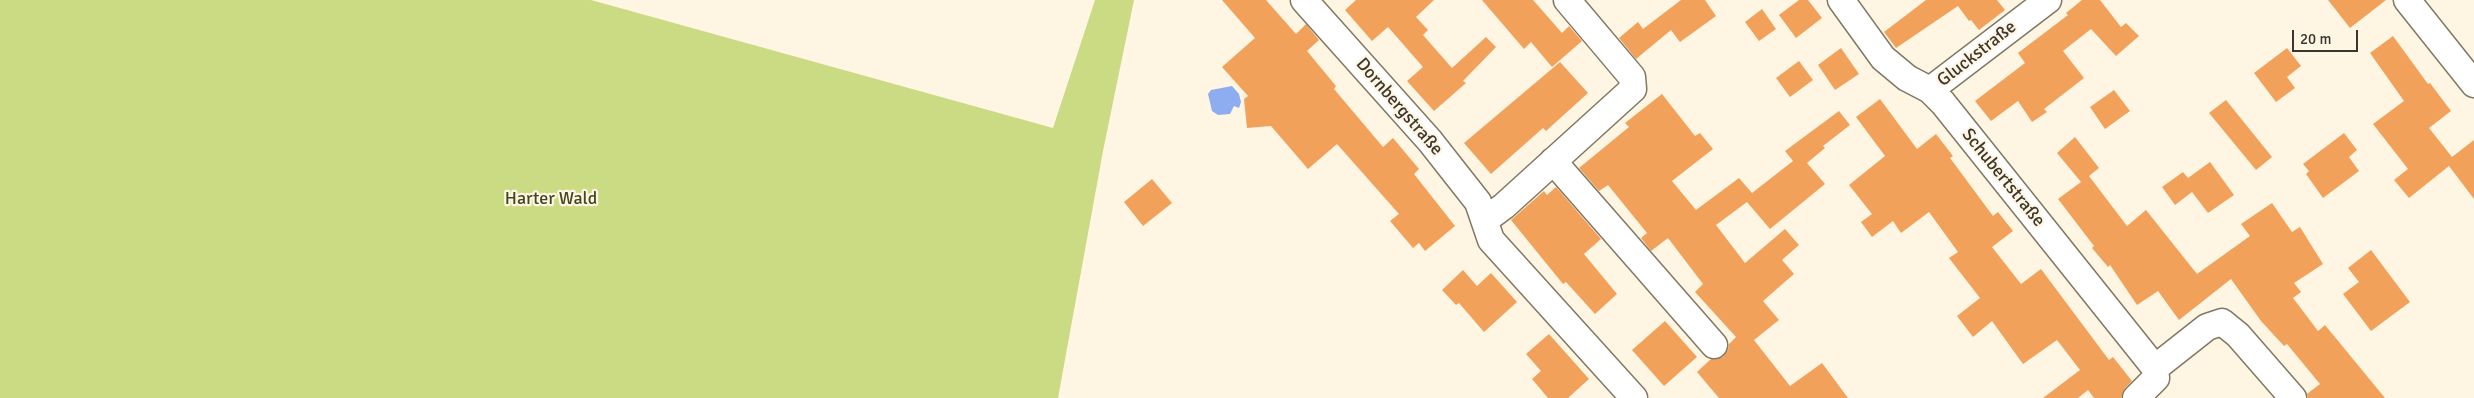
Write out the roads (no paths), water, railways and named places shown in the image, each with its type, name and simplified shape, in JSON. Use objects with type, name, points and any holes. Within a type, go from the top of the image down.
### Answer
[{"type":"street","name":"Dornbergstraße","points":[[1304,0],[1430,141],[1478,202],[1491,240],[1634,398]]},
{"type":"street","points":[[1485,220],[1634,89],[1632,77],[1567,0]]},
{"type":"street","name":"Schubertstraße","points":[[1841,0],[1884,58],[1907,78],[1930,90],[2155,368]]},
{"type":"street","name":"Gluckstraße","points":[[1930,90],[2048,0]]},
{"type":"street","points":[[2407,0],[2474,84]]},
{"type":"street","points":[[1554,161],[1714,345]]},
{"type":"street","points":[[2136,398],[2156,378],[2155,368],[2207,327],[2222,322],[2238,334],[2293,398]]},
{"type":"water","points":[[1232,86],[1239,94],[1241,102],[1239,108],[1234,106],[1230,114],[1218,115],[1212,111],[1208,94],[1211,90]]},
{"type":"park label","name":"Harter Wald","points":[[551,199]]}]
